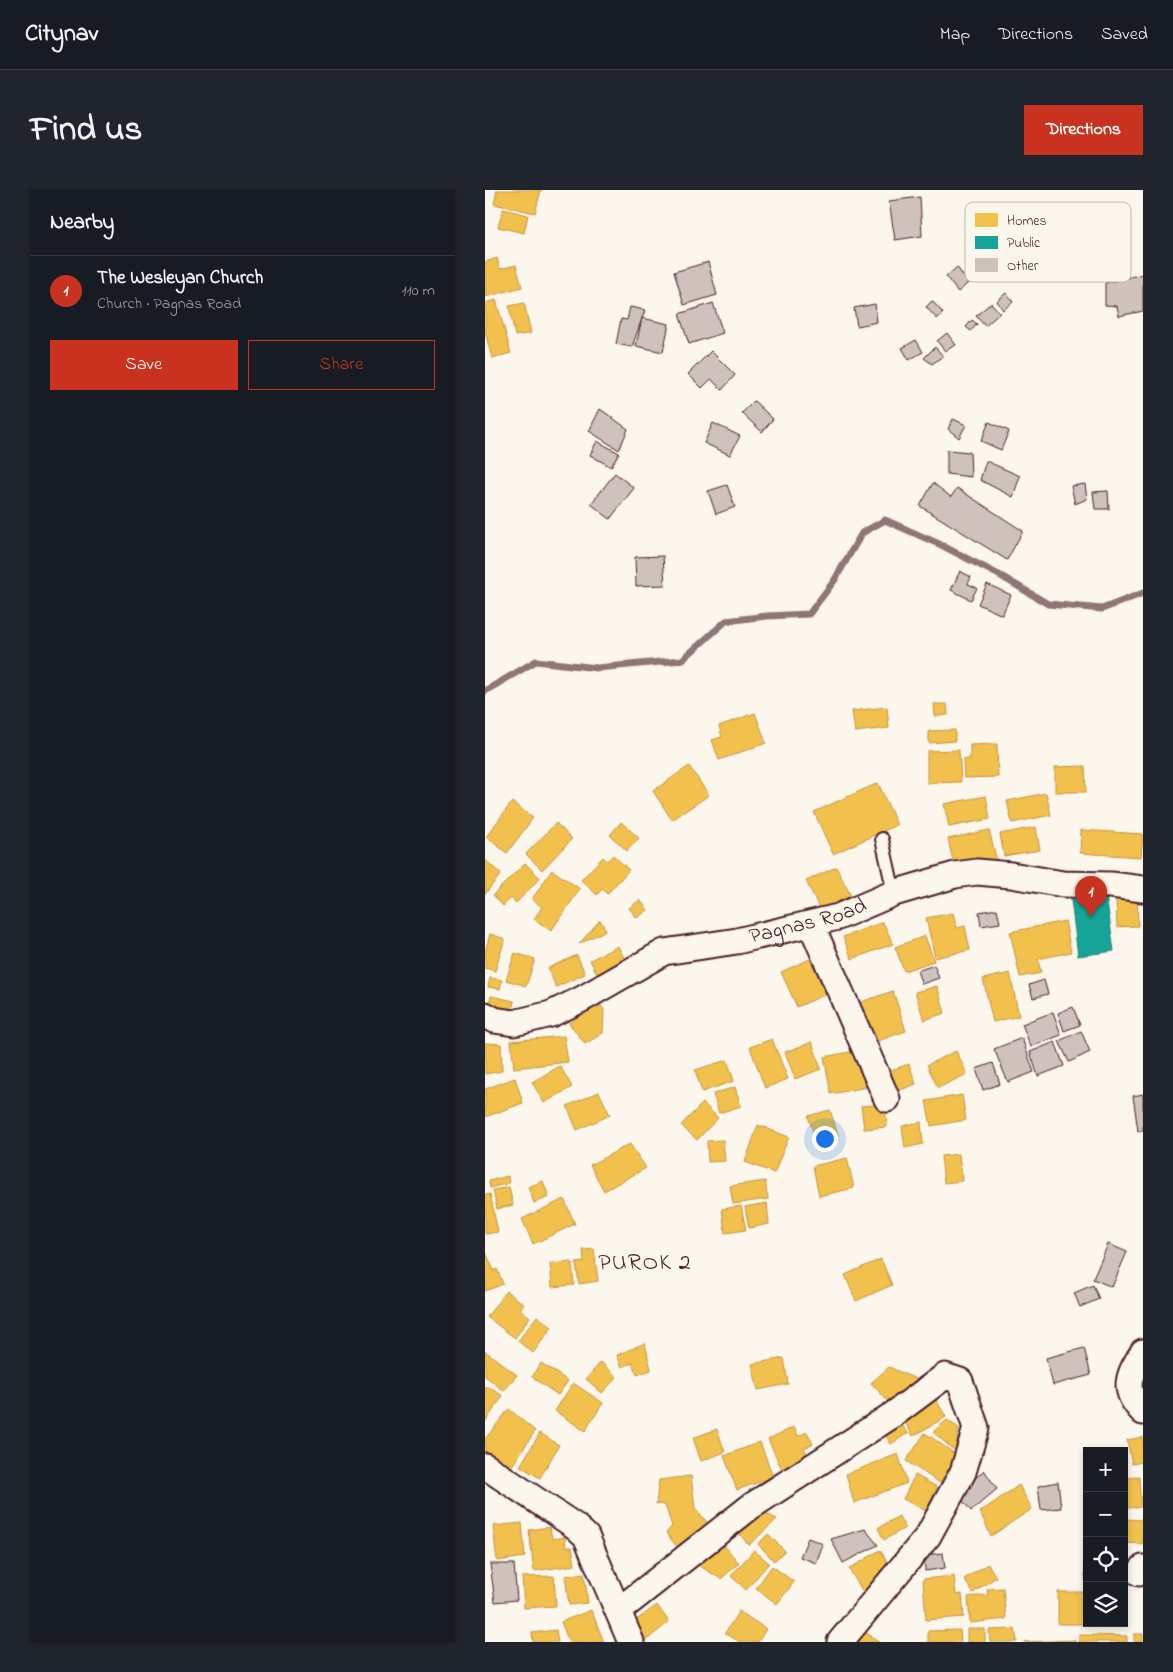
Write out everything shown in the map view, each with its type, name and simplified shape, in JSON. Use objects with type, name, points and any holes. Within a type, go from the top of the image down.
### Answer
[{"type":"street","name":"Pagnas Road","points":[[485,1016],[494,1020],[514,1023],[551,1014],[582,1000],[664,952],[737,941],[838,917],[894,893],[955,875],[977,872],[1063,884],[1143,889]]},
{"type":"street","points":[[811,924],[887,1099]]},
{"type":"street","points":[[1143,1352],[1129,1379],[1129,1393],[1143,1412]]},
{"type":"street","points":[[618,1611],[750,1507],[893,1414],[945,1376],[961,1381],[976,1428],[963,1472],[928,1536],[840,1642]]},
{"type":"street","points":[[485,1466],[575,1526],[586,1536],[631,1642]]},
{"type":"lane","points":[[882,839],[894,893]]},
{"type":"building: Homes","points":[[497,190],[541,190],[535,213],[494,204]]},
{"type":"building: Homes","points":[[503,209],[528,215],[524,233],[498,227]]},
{"type":"building: Homes","points":[[497,258],[500,269],[516,265],[522,287],[485,297],[485,262]]},
{"type":"building: Homes","points":[[496,300],[511,353],[492,358],[485,332],[485,303]]},
{"type":"building: Homes","points":[[524,303],[531,333],[515,336],[509,306]]},
{"type":"building: Homes","points":[[934,704],[947,704],[948,715],[935,716]]},
{"type":"building: Homes","points":[[887,707],[889,728],[855,732],[852,711]]},
{"type":"building: Homes","points":[[755,713],[766,743],[719,760],[712,740],[722,737],[719,726]]},
{"type":"building: Homes","points":[[955,730],[955,741],[929,743],[929,731]]},
{"type":"building: Homes","points":[[997,744],[998,777],[964,778],[963,759],[970,759],[970,745]]},
{"type":"building: Homes","points":[[959,750],[961,782],[927,783],[927,751]]},
{"type":"building: Homes","points":[[689,766],[709,795],[672,820],[653,791]]},
{"type":"building: Homes","points":[[1085,766],[1086,792],[1055,792],[1055,767]]},
{"type":"building: Homes","points":[[878,783],[897,825],[833,854],[814,812]]},
{"type":"building: Homes","points":[[1046,793],[1051,815],[1012,823],[1007,801]]},
{"type":"building: Homes","points":[[986,796],[990,819],[949,827],[944,804]]},
{"type":"building: Homes","points":[[512,802],[533,818],[507,853],[486,837]]},
{"type":"building: Homes","points":[[621,822],[639,838],[627,851],[610,835]]},
{"type":"building: Homes","points":[[556,823],[572,839],[542,870],[526,854]]},
{"type":"building: Homes","points":[[1036,827],[1040,850],[1004,856],[1000,834]]},
{"type":"building: Homes","points":[[989,830],[997,861],[955,870],[948,839]]},
{"type":"building: Homes","points":[[1081,830],[1143,834],[1141,857],[1080,853]]},
{"type":"building: Homes","points":[[613,855],[629,870],[607,894],[602,889],[597,895],[581,880],[603,857],[607,861]]},
{"type":"building: Homes","points":[[485,860],[501,874],[485,894]]},
{"type":"building: Homes","points":[[525,863],[540,878],[516,903],[511,898],[503,906],[493,895]]},
{"type":"building: Homes","points":[[836,867],[853,900],[823,915],[806,881]]},
{"type":"building: Homes","points":[[552,870],[580,889],[551,931],[534,919],[542,907],[532,899]]},
{"type":"building: Homes","points":[[1137,896],[1138,926],[1117,927],[1116,897]]},
{"type":"building: Homes","points":[[640,900],[648,910],[637,918],[629,908]]},
{"type":"building: Homes","points":[[953,913],[957,928],[965,926],[970,950],[935,958],[926,918]]},
{"type":"building: Homes","points":[[600,920],[606,930],[579,944]]},
{"type":"building: Homes","points":[[1065,921],[1071,952],[1038,959],[1041,973],[1020,977],[1010,932]]},
{"type":"building: Homes","points":[[883,922],[893,944],[852,959],[843,937]]},
{"type":"building: Homes","points":[[490,934],[505,939],[495,971],[485,968],[485,952]]},
{"type":"building: Homes","points":[[925,936],[934,961],[904,971],[895,947]]},
{"type":"building: Homes","points":[[618,946],[630,970],[602,984],[590,960]]},
{"type":"building: Homes","points":[[515,953],[535,959],[526,986],[506,980]]},
{"type":"building: Homes","points":[[577,955],[585,974],[556,987],[548,968]]},
{"type":"building: Homes","points":[[810,959],[826,994],[797,1007],[781,972]]},
{"type":"building: Homes","points":[[1010,973],[1019,1016],[993,1022],[983,979]]},
{"type":"building: Homes","points":[[490,978],[502,980],[500,989],[488,987]]},
{"type":"building: Homes","points":[[937,986],[945,1013],[924,1020],[915,992]]},
{"type":"building: Homes","points":[[893,991],[906,1031],[872,1043],[858,1003]]},
{"type":"building: Homes","points":[[491,996],[514,1001],[512,1012],[488,1006]]},
{"type":"building: Homes","points":[[599,1003],[604,1010],[603,1033],[585,1044],[569,1023]]},
{"type":"building: Homes","points":[[564,1036],[568,1062],[514,1068],[511,1041]]},
{"type":"building: Homes","points":[[772,1039],[788,1079],[765,1088],[750,1047]]},
{"type":"building: Homes","points":[[812,1042],[821,1069],[795,1079],[785,1052]]},
{"type":"building: Homes","points":[[485,1043],[501,1044],[502,1071],[485,1074]]},
{"type":"building: Homes","points":[[860,1050],[867,1087],[831,1094],[824,1057]]},
{"type":"building: Homes","points":[[956,1051],[967,1074],[938,1088],[927,1065]]},
{"type":"building: Homes","points":[[727,1060],[734,1081],[702,1092],[695,1070]]},
{"type":"building: Homes","points":[[909,1064],[916,1084],[890,1094],[883,1073]]},
{"type":"building: Homes","points":[[560,1066],[572,1087],[544,1103],[532,1082]]},
{"type":"building: Homes","points":[[515,1078],[523,1103],[485,1117],[485,1089]]},
{"type":"building: Homes","points":[[735,1087],[741,1106],[719,1113],[713,1094]]},
{"type":"building: Homes","points":[[599,1092],[610,1115],[577,1130],[567,1106]]},
{"type":"building: Homes","points":[[962,1095],[966,1120],[931,1126],[926,1101]]},
{"type":"building: Homes","points":[[703,1103],[718,1118],[697,1140],[681,1125]]},
{"type":"building: Homes","points":[[885,1104],[887,1127],[864,1129],[861,1106]]},
{"type":"building: Homes","points":[[830,1110],[838,1135],[816,1141],[808,1116]]},
{"type":"building: Homes","points":[[921,1122],[923,1144],[905,1148],[902,1126]]},
{"type":"building: Homes","points":[[758,1125],[789,1137],[774,1173],[745,1162]]},
{"type":"building: Homes","points":[[723,1140],[725,1161],[708,1162],[707,1141]]},
{"type":"building: Homes","points":[[630,1144],[646,1168],[604,1191],[590,1165]]},
{"type":"building: Homes","points":[[959,1154],[962,1181],[944,1183],[941,1156]]},
{"type":"building: Homes","points":[[847,1158],[854,1188],[819,1196],[813,1166]]},
{"type":"building: Homes","points":[[508,1176],[509,1183],[490,1188],[489,1181]]},
{"type":"building: Homes","points":[[543,1181],[549,1197],[534,1203],[528,1187]]},
{"type":"building: Homes","points":[[765,1181],[768,1199],[733,1204],[730,1186]]},
{"type":"building: Homes","points":[[509,1187],[513,1205],[497,1209],[493,1190]]},
{"type":"building: Homes","points":[[490,1194],[498,1232],[485,1234],[485,1195]]},
{"type":"building: Homes","points":[[564,1199],[575,1224],[533,1244],[522,1219]]},
{"type":"building: Homes","points":[[767,1203],[769,1224],[749,1228],[745,1207]]},
{"type":"building: Homes","points":[[741,1206],[746,1230],[725,1233],[722,1209]]},
{"type":"building: Homes","points":[[594,1249],[598,1281],[579,1284],[576,1263],[584,1262],[583,1250]]},
{"type":"building: Homes","points":[[485,1250],[494,1271],[497,1269],[503,1284],[485,1291]]},
{"type":"building: Homes","points":[[881,1259],[892,1285],[856,1301],[845,1275]]},
{"type":"building: Homes","points":[[572,1262],[574,1285],[552,1287],[550,1264]]},
{"type":"building: Homes","points":[[506,1291],[524,1304],[520,1309],[530,1317],[515,1338],[487,1317]]},
{"type":"building: Homes","points":[[537,1316],[552,1327],[533,1353],[518,1341]]},
{"type":"building: Homes","points":[[645,1343],[651,1370],[637,1375],[632,1363],[622,1367],[617,1355]]},
{"type":"building: Homes","points":[[485,1351],[517,1375],[504,1391],[485,1376]]},
{"type":"building: Homes","points":[[784,1358],[788,1384],[758,1390],[752,1364]]},
{"type":"building: Homes","points":[[601,1362],[617,1377],[602,1393],[586,1379]]},
{"type":"building: Homes","points":[[541,1363],[568,1381],[558,1395],[532,1377]]},
{"type":"building: Homes","points":[[889,1367],[920,1381],[896,1410],[871,1383]]},
{"type":"building: Homes","points":[[573,1383],[603,1403],[585,1431],[555,1411]]},
{"type":"building: Homes","points":[[487,1386],[503,1396],[485,1422],[485,1389]]},
{"type":"building: Homes","points":[[935,1398],[946,1417],[913,1436],[902,1417]]},
{"type":"building: Homes","points":[[509,1409],[535,1431],[508,1472],[485,1453],[485,1439]]},
{"type":"building: Homes","points":[[947,1420],[959,1428],[955,1451],[933,1432]]},
{"type":"building: Homes","points":[[899,1421],[908,1433],[891,1444],[883,1431]]},
{"type":"building: Homes","points":[[794,1427],[798,1436],[807,1432],[813,1444],[804,1448],[810,1462],[784,1474],[768,1439]]},
{"type":"building: Homes","points":[[717,1429],[725,1452],[701,1461],[693,1438]]},
{"type":"building: Homes","points":[[540,1433],[559,1445],[540,1478],[520,1466]]},
{"type":"building: Homes","points":[[925,1433],[958,1456],[940,1483],[906,1461]]},
{"type":"building: Homes","points":[[1143,1437],[1143,1462],[1132,1464],[1127,1440]]},
{"type":"building: Homes","points":[[760,1442],[773,1477],[737,1490],[724,1456]]},
{"type":"building: Homes","points":[[898,1454],[907,1483],[854,1503],[846,1474]]},
{"type":"building: Homes","points":[[915,1475],[937,1487],[926,1511],[903,1499]]},
{"type":"building: Homes","points":[[691,1476],[695,1508],[712,1528],[682,1553],[666,1533],[672,1526],[665,1505],[656,1504],[659,1480]]},
{"type":"building: Homes","points":[[1139,1477],[1141,1507],[1128,1508],[1128,1478]]},
{"type":"building: Homes","points":[[1019,1485],[1032,1509],[991,1536],[980,1512]]},
{"type":"building: Homes","points":[[756,1509],[777,1519],[749,1545],[734,1528]]},
{"type":"building: Homes","points":[[899,1516],[905,1528],[884,1540],[878,1528]]},
{"type":"building: Homes","points":[[1128,1519],[1143,1520],[1143,1544],[1128,1543]]},
{"type":"building: Homes","points":[[522,1523],[525,1557],[497,1561],[493,1526]]},
{"type":"building: Homes","points":[[550,1527],[552,1539],[565,1537],[566,1547],[572,1547],[575,1565],[534,1571],[529,1530]]},
{"type":"building: Homes","points":[[768,1534],[785,1551],[774,1561],[758,1544]]},
{"type":"building: Homes","points":[[723,1544],[739,1563],[721,1579],[695,1563]]},
{"type":"building: Homes","points":[[754,1550],[769,1563],[746,1590],[731,1576]]},
{"type":"building: Homes","points":[[880,1550],[892,1569],[865,1595],[849,1569]]},
{"type":"building: Homes","points":[[988,1564],[996,1577],[973,1593],[964,1579]]},
{"type":"building: Homes","points":[[772,1566],[794,1582],[777,1604],[756,1588]]},
{"type":"building: Homes","points":[[584,1573],[588,1603],[569,1605],[565,1576]]},
{"type":"building: Homes","points":[[554,1576],[556,1606],[524,1608],[522,1577]]},
{"type":"building: Homes","points":[[954,1576],[956,1595],[962,1594],[964,1617],[926,1620],[923,1579]]},
{"type":"building: Homes","points":[[1003,1588],[1006,1619],[970,1623],[968,1597],[988,1595],[987,1589]]},
{"type":"building: Homes","points":[[1058,1592],[1083,1592],[1083,1624],[1058,1624]]},
{"type":"building: Homes","points":[[657,1605],[669,1622],[644,1642],[631,1624]]},
{"type":"building: Homes","points":[[591,1610],[604,1642],[569,1642],[561,1622]]},
{"type":"building: Homes","points":[[739,1611],[766,1629],[758,1642],[740,1642],[725,1633]]},
{"type":"building: Homes","points":[[967,1629],[985,1629],[985,1642],[967,1642]]},
{"type":"building: Homes","points":[[1015,1629],[1017,1642],[990,1642],[989,1630]]},
{"type":"building: Homes","points":[[556,1630],[558,1642],[533,1642],[532,1633]]},
{"type":"building: Homes","points":[[862,1630],[880,1642],[854,1642]]},
{"type":"building: Homes","points":[[960,1630],[961,1642],[928,1642],[928,1631]]},
{"type":"building: Homes","points":[[1134,1634],[1143,1634],[1143,1642],[1134,1642]]},
{"type":"building: Homes","points":[[1079,1635],[1127,1636],[1127,1642],[1079,1642]]},
{"type":"building: Homes","points":[[1075,1640],[1075,1642],[1024,1642]]},
{"type":"building: Public","points":[[1106,895],[1114,951],[1078,956],[1071,900]]},
{"type":"building: Other","points":[[920,197],[922,236],[895,240],[889,201]]},
{"type":"building: Other","points":[[708,262],[717,295],[684,305],[674,272]]},
{"type":"building: Other","points":[[957,267],[965,279],[965,282],[968,283],[958,292],[946,277]]},
{"type":"building: Other","points":[[1143,274],[1143,311],[1119,316],[1117,306],[1105,305],[1105,283],[1131,282],[1131,277]]},
{"type":"building: Other","points":[[1006,293],[1013,302],[1003,310],[997,301]]},
{"type":"building: Other","points":[[932,301],[943,313],[937,319],[926,307]]},
{"type":"building: Other","points":[[713,303],[723,333],[689,344],[679,314]]},
{"type":"building: Other","points":[[991,303],[1000,313],[985,326],[976,316]]},
{"type":"building: Other","points":[[875,304],[877,322],[857,326],[854,308]]},
{"type":"building: Other","points":[[630,307],[645,310],[632,347],[616,344],[621,319],[627,320]]},
{"type":"building: Other","points":[[642,318],[669,324],[663,352],[636,346]]},
{"type":"building: Other","points":[[972,320],[977,324],[971,331],[966,327]]},
{"type":"building: Other","points":[[947,333],[956,345],[945,351],[937,341]]},
{"type":"building: Other","points":[[916,340],[923,352],[909,360],[902,348]]},
{"type":"building: Other","points":[[935,347],[943,356],[932,364],[924,358]]},
{"type":"building: Other","points":[[711,351],[735,375],[722,390],[711,379],[702,388],[688,374]]},
{"type":"building: Other","points":[[754,401],[773,419],[762,432],[742,413]]},
{"type":"building: Other","points":[[600,409],[628,429],[619,450],[589,431]]},
{"type":"building: Other","points":[[953,419],[966,425],[959,438],[948,429]]},
{"type":"building: Other","points":[[989,422],[1009,431],[1001,450],[981,441]]},
{"type":"building: Other","points":[[713,423],[740,436],[730,455],[704,443]]},
{"type":"building: Other","points":[[597,441],[619,453],[611,467],[590,455]]},
{"type":"building: Other","points":[[947,450],[970,452],[971,477],[947,474]]},
{"type":"building: Other","points":[[986,461],[1020,476],[1013,497],[980,480]]},
{"type":"building: Other","points":[[615,473],[634,488],[610,519],[591,504]]},
{"type":"building: Other","points":[[933,483],[951,497],[957,488],[1023,531],[1007,560],[920,506]]},
{"type":"building: Other","points":[[1085,484],[1087,499],[1075,504],[1071,486]]},
{"type":"building: Other","points":[[727,485],[735,507],[716,514],[708,491]]},
{"type":"building: Other","points":[[1108,491],[1109,509],[1095,509],[1093,492]]},
{"type":"building: Other","points":[[663,556],[665,585],[636,586],[635,557]]},
{"type":"building: Other","points":[[960,571],[971,577],[968,584],[977,588],[971,600],[951,590]]},
{"type":"building: Other","points":[[987,584],[1011,595],[1002,615],[978,604]]},
{"type":"building: Other","points":[[997,909],[1000,923],[981,926],[979,912]]},
{"type":"building: Other","points":[[934,965],[939,978],[922,984],[917,971]]},
{"type":"building: Other","points":[[1044,980],[1048,994],[1033,998],[1029,985]]},
{"type":"building: Other","points":[[1073,1007],[1080,1025],[1064,1031],[1058,1013]]},
{"type":"building: Other","points":[[1053,1012],[1061,1035],[1031,1047],[1022,1024]]},
{"type":"building: Other","points":[[1081,1031],[1090,1052],[1069,1062],[1059,1041]]},
{"type":"building: Other","points":[[1022,1038],[1034,1072],[1008,1082],[994,1049]]},
{"type":"building: Other","points":[[1055,1042],[1064,1066],[1038,1076],[1030,1052]]},
{"type":"building: Other","points":[[993,1063],[1000,1084],[983,1090],[976,1069]]},
{"type":"building: Other","points":[[1143,1094],[1143,1131],[1138,1131],[1133,1096]]},
{"type":"building: Other","points":[[1108,1244],[1127,1252],[1112,1287],[1093,1279]]},
{"type":"building: Other","points":[[1093,1285],[1099,1299],[1080,1307],[1074,1293]]},
{"type":"building: Other","points":[[1084,1348],[1091,1375],[1053,1385],[1046,1358]]},
{"type":"building: Other","points":[[984,1470],[997,1489],[971,1511],[958,1495]]},
{"type":"building: Other","points":[[1058,1482],[1061,1508],[1041,1510],[1038,1486]]},
{"type":"building: Other","points":[[865,1529],[878,1545],[843,1563],[831,1539]]},
{"type":"building: Other","points":[[808,1538],[823,1544],[816,1563],[800,1557]]},
{"type":"building: Other","points":[[943,1553],[945,1568],[925,1571],[924,1555]]},
{"type":"building: Other","points":[[490,1564],[514,1564],[517,1600],[495,1602]]},
{"type":"waterway","points":[[485,691],[536,661],[597,668],[682,660],[726,621],[767,616],[809,614],[834,581],[862,533],[885,520],[939,544],[1001,576],[1048,604],[1102,609],[1143,593]]},
{"type":"place","name":"The Wesleyan Church","points":[[1091,917]]},
{"type":"district","name":"PUROK 2","points":[[645,1263]]}]
